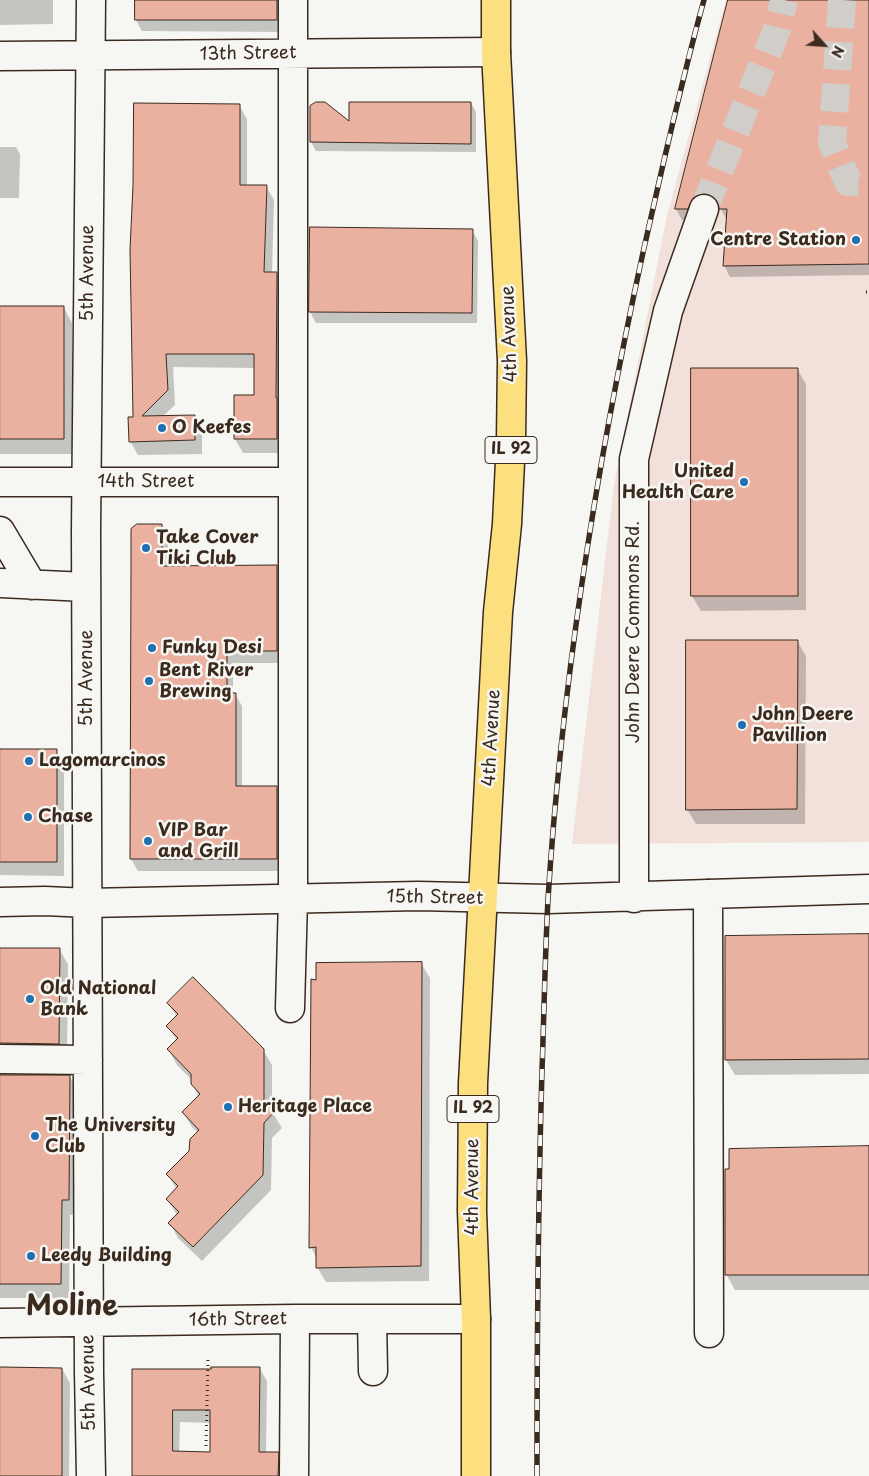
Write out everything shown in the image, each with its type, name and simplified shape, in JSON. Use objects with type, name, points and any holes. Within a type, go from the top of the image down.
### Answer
[{"type":"main road","name":"4th Avenue","points":[[476,1476],[476,1320],[472,1211],[473,1083],[498,612],[508,524],[511,441],[512,360],[496,52],[496,0]]},
{"type":"street","name":"5th Avenue","points":[[90,0],[86,587],[91,1476]]},
{"type":"street","points":[[290,1008],[294,899],[293,0]]},
{"type":"street","name":"13th Street","points":[[0,56],[496,52]]},
{"type":"street","name":"John Deere Commons Rd.","points":[[634,898],[634,459],[694,209]]},
{"type":"street","name":"14th Street","points":[[0,482],[293,482]]},
{"type":"street","points":[[0,531],[10,581],[86,587]]},
{"type":"street","name":"15th Street","points":[[0,902],[45,901],[88,903],[418,896],[484,899],[634,898],[869,889]]},
{"type":"street","points":[[708,894],[709,1332]]},
{"type":"street","points":[[0,1059],[88,1060]]},
{"type":"street","points":[[294,1476],[295,1319]]},
{"type":"street","name":"16th Street","points":[[0,1323],[295,1319],[476,1320]]},
{"type":"street","points":[[372,1319],[373,1371]]},
{"type":"path","points":[[206,1446],[208,1360]]},
{"type":"shaded area","points":[[726,0],[869,0],[869,842],[572,844],[614,485],[667,215]]},
{"type":"building","points":[[135,0],[277,0],[277,20],[135,20]]},
{"type":"building","points":[[728,0],[869,0],[869,264],[723,266],[727,209],[719,209],[716,199],[709,194],[702,194],[694,197],[688,209],[675,209]]},
{"type":"building","points":[[316,102],[325,102],[349,121],[349,102],[471,102],[471,144],[310,142],[310,106]]},
{"type":"building","points":[[134,103],[240,104],[240,185],[267,185],[264,272],[277,272],[277,439],[234,439],[234,395],[254,395],[254,354],[166,354],[168,390],[142,416],[195,415],[195,440],[129,442],[128,417],[133,417],[130,250]]},
{"type":"building","points":[[310,227],[473,229],[472,313],[309,312]]},
{"type":"building","points":[[0,306],[64,306],[64,439],[0,439]]},
{"type":"building","name":"United Health Care","points":[[691,368],[798,368],[798,596],[691,596]]},
{"type":"building","points":[[137,524],[162,524],[162,566],[277,565],[277,651],[227,651],[227,693],[236,693],[236,786],[277,786],[277,859],[130,859],[131,529]]},
{"type":"building","name":"John Deere Pavillion","points":[[686,640],[798,640],[797,809],[686,810]]},
{"type":"building","name":"Chase","points":[[0,749],[57,749],[57,862],[0,862]]},
{"type":"building","points":[[869,934],[869,1059],[725,1060],[725,936]]},
{"type":"building","name":"Old National Bank","points":[[0,948],[60,948],[59,1044],[0,1043]]},
{"type":"building","points":[[422,962],[421,1266],[316,1268],[316,1247],[309,1248],[311,979],[316,980],[316,963]]},
{"type":"building","name":"Heritage Place","points":[[193,977],[264,1049],[264,1102],[274,1112],[264,1123],[263,1175],[193,1247],[168,1223],[179,1212],[166,1199],[178,1186],[166,1174],[189,1151],[190,1139],[199,1130],[182,1112],[200,1094],[191,1084],[191,1074],[167,1049],[178,1038],[166,1026],[178,1014],[167,1003]]},
{"type":"building","name":"The University Club","points":[[0,1075],[70,1075],[69,1200],[62,1200],[61,1284],[0,1284]]},
{"type":"building","points":[[869,1146],[869,1275],[725,1275],[725,1169],[729,1169],[729,1149]]},
{"type":"building","points":[[0,1367],[62,1368],[62,1476],[0,1476]]},
{"type":"building","points":[[211,1367],[260,1367],[259,1452],[279,1452],[278,1476],[132,1476],[132,1369],[211,1369]],"holes":[[[173,1410],[210,1410],[210,1452],[173,1451]]]},
{"type":"tunnel","points":[[704,209],[777,29],[784,0]]},
{"type":"tunnel","points":[[842,0],[832,143],[848,182],[869,182]]},
{"type":"railway","points":[[537,1476],[539,1223],[545,964],[554,817],[562,735],[584,572],[611,409],[644,248],[704,0]]},
{"type":"place","name":"Centre Station","points":[[856,240]]},
{"type":"place","name":"O Keefes","points":[[162,428]]},
{"type":"place","name":"United Health Care","points":[[744,482]]},
{"type":"place","name":"Take Cover Tiki Club","points":[[146,548]]},
{"type":"place","name":"Funky Desi","points":[[152,648]]},
{"type":"place","name":"Bent River Brewing","points":[[149,681]]},
{"type":"place","name":"John Deere Pavillion","points":[[742,725]]},
{"type":"place","name":"Lagomarcinos","points":[[29,761]]},
{"type":"place","name":"Chase","points":[[28,817]]},
{"type":"place","name":"VIP Bar and Grill","points":[[148,841]]},
{"type":"place","name":"Old National Bank","points":[[30,999]]},
{"type":"place","name":"Heritage Place","points":[[228,1107]]},
{"type":"place","name":"The University Club","points":[[35,1136]]},
{"type":"place","name":"Leedy Building","points":[[31,1256]]},
{"type":"district","name":"Moline","points":[[72,1307]]}]
